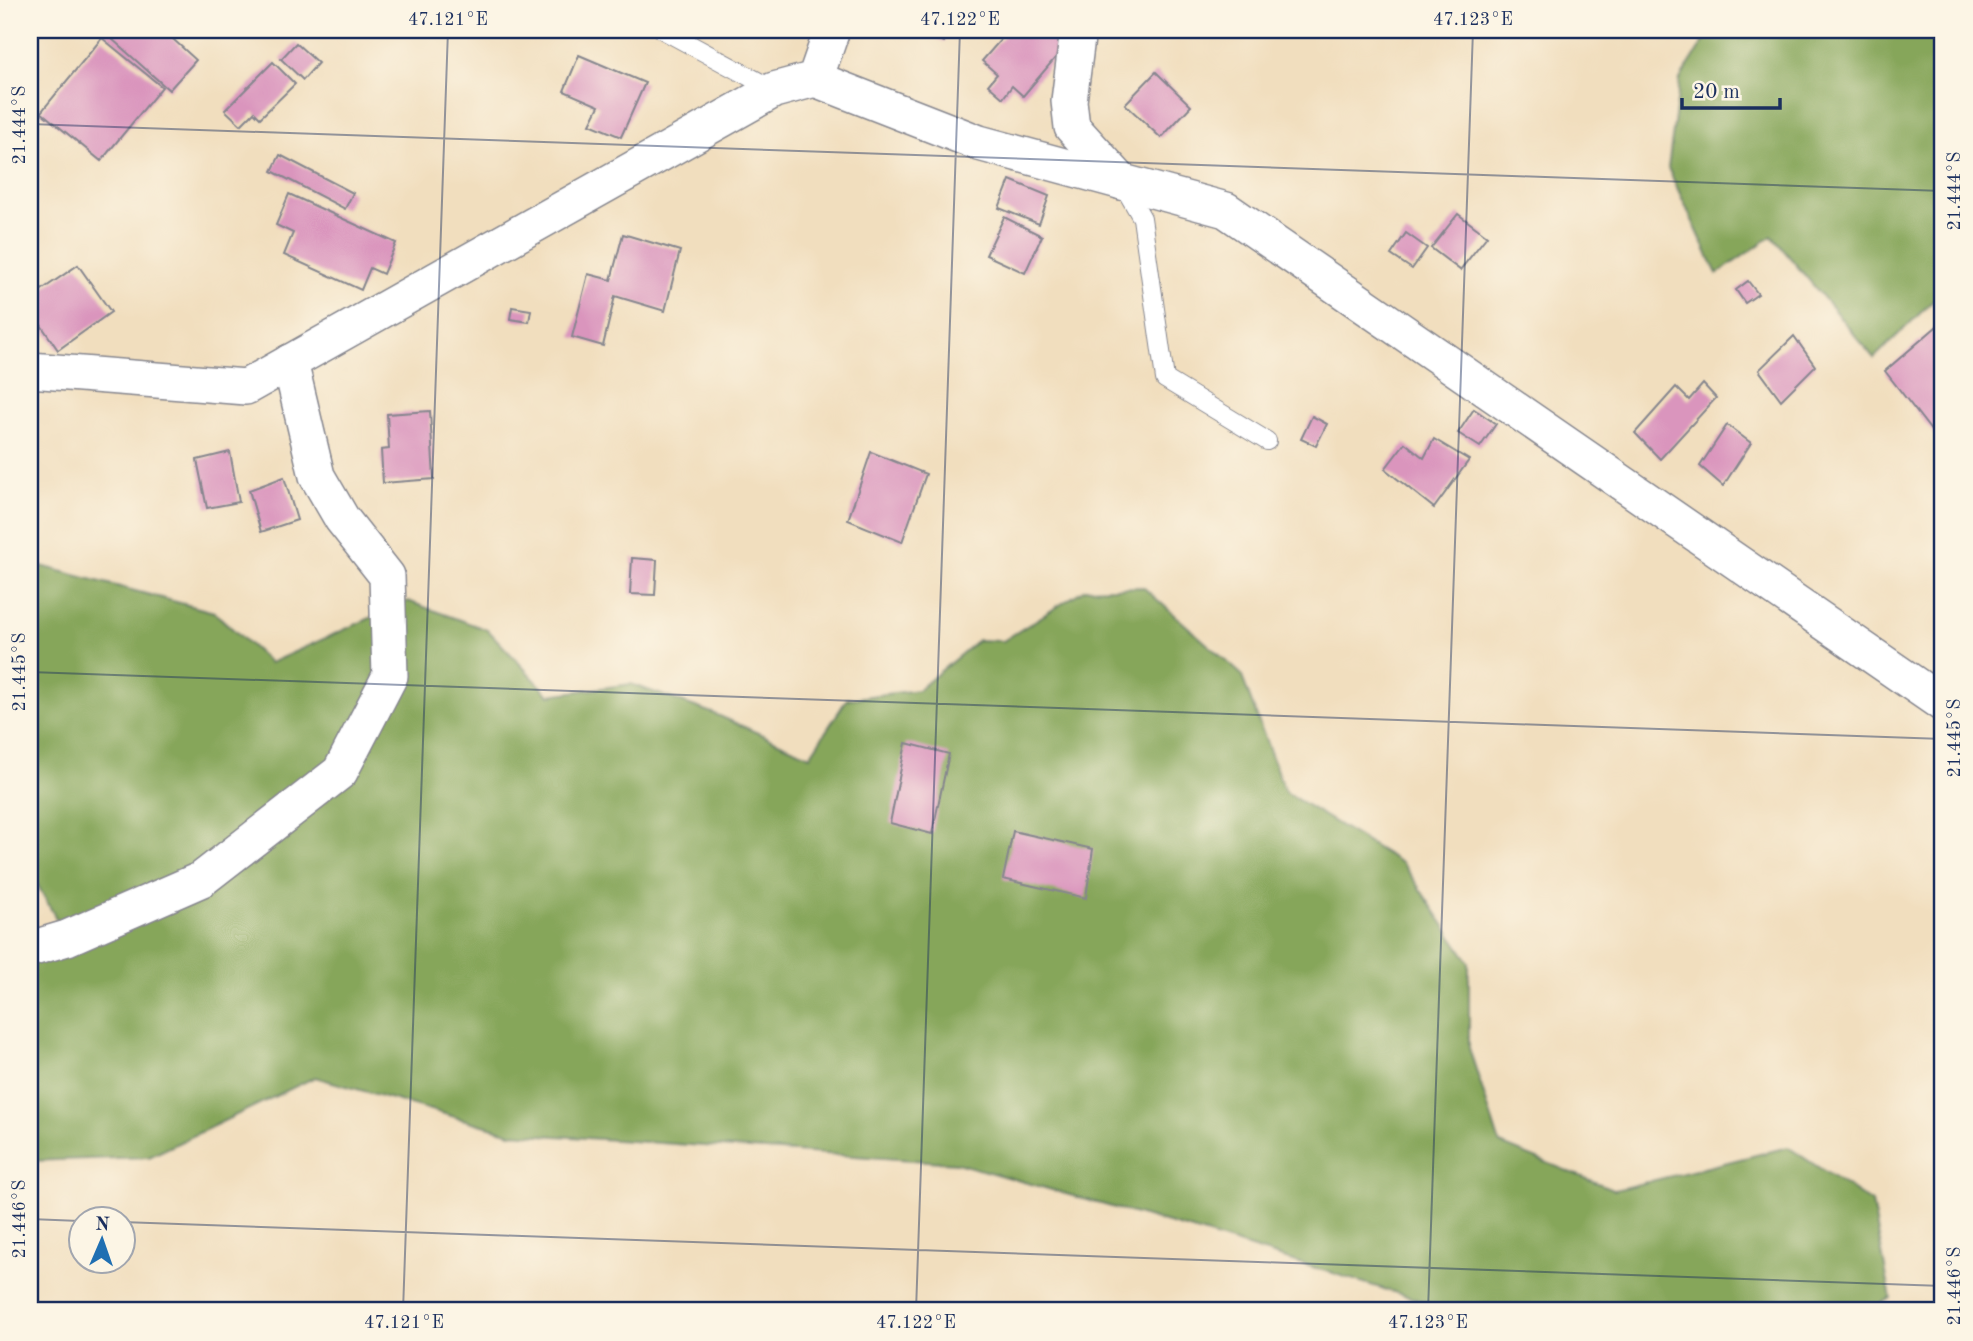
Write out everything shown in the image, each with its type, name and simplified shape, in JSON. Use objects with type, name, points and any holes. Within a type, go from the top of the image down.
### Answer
[{"type":"street","points":[[815,79],[832,30]]},
{"type":"street","points":[[1078,30],[1069,101],[1072,127],[1122,182]]},
{"type":"street","points":[[30,370],[247,387],[774,90],[815,79],[979,143],[1226,210],[1943,704]]},
{"type":"street","points":[[30,949],[67,939],[202,879],[340,772],[390,676],[387,576],[342,519],[317,476],[290,362]]},
{"type":"lane","points":[[663,30],[774,90]]},
{"type":"lane","points":[[1122,182],[1142,218],[1165,379],[1267,441]]},
{"type":"green space","points":[[1711,30],[1943,30],[1943,90],[1940,94],[1943,101],[1943,291],[1874,358],[1772,236],[1717,274],[1668,168],[1680,79]]},
{"type":"green space","points":[[30,563],[214,612],[270,663],[408,601],[488,630],[549,695],[631,684],[715,714],[810,756],[847,699],[918,690],[978,640],[1003,641],[1085,589],[1143,587],[1241,674],[1285,792],[1403,864],[1469,962],[1469,1048],[1500,1144],[1615,1190],[1788,1147],[1872,1203],[1891,1298],[1866,1311],[1455,1311],[1189,1229],[957,1163],[511,1133],[315,1077],[149,1157],[30,1161],[30,949],[67,938],[37,884],[30,882]]},
{"type":"building","points":[[102,30],[163,30],[196,60],[169,90]]},
{"type":"building","points":[[920,30],[950,30],[944,42]]},
{"type":"building","points":[[1009,30],[1050,30],[1067,44],[1023,96],[1012,86],[1003,98],[988,85],[997,74],[982,61]]},
{"type":"building","points":[[102,38],[162,87],[101,161],[41,112]]},
{"type":"building","points":[[296,43],[318,63],[303,80],[281,59]]},
{"type":"building","points":[[579,55],[645,83],[621,137],[590,124],[599,106],[564,91]]},
{"type":"building","points":[[273,62],[295,84],[260,118],[254,112],[241,125],[225,110]]},
{"type":"building","points":[[1156,72],[1191,106],[1161,138],[1125,104]]},
{"type":"building","points":[[280,155],[353,193],[345,209],[272,171]]},
{"type":"building","points":[[1010,180],[1049,196],[1039,224],[999,208]]},
{"type":"building","points":[[289,194],[396,243],[383,274],[370,268],[361,290],[284,255],[293,233],[276,225]]},
{"type":"building","points":[[1458,214],[1487,236],[1460,270],[1431,248]]},
{"type":"building","points":[[1004,217],[1042,236],[1025,273],[986,255]]},
{"type":"building","points":[[1406,233],[1427,248],[1412,269],[1391,255]]},
{"type":"building","points":[[623,234],[680,251],[665,311],[615,296],[603,346],[572,337],[588,274],[611,280]]},
{"type":"building","points":[[78,265],[111,312],[58,350],[30,309],[30,298]]},
{"type":"building","points":[[1748,281],[1758,294],[1745,303],[1736,290]]},
{"type":"building","points":[[512,307],[531,310],[529,322],[510,319]]},
{"type":"building","points":[[1943,321],[1943,446],[1885,371]]},
{"type":"building","points":[[1794,336],[1815,366],[1781,400],[1759,370]]},
{"type":"building","points":[[1703,384],[1716,398],[1660,459],[1635,433],[1676,387],[1689,400]]},
{"type":"building","points":[[1474,409],[1496,424],[1480,447],[1458,433]]},
{"type":"building","points":[[430,411],[434,479],[383,483],[381,450],[389,449],[387,414]]},
{"type":"building","points":[[1312,416],[1327,424],[1316,446],[1301,439]]},
{"type":"building","points":[[1727,425],[1751,443],[1723,486],[1700,466]]},
{"type":"building","points":[[1434,439],[1469,460],[1434,508],[1385,469],[1405,443],[1424,458]]},
{"type":"building","points":[[230,452],[239,502],[207,508],[197,460]]},
{"type":"building","points":[[871,452],[926,474],[902,542],[848,520]]},
{"type":"building","points":[[284,477],[297,520],[261,532],[249,490]]},
{"type":"building","points":[[632,558],[657,560],[655,595],[630,594]]},
{"type":"building","points":[[906,743],[949,754],[932,834],[890,823]]},
{"type":"building","points":[[1013,831],[1093,849],[1086,898],[1003,879]]}]
